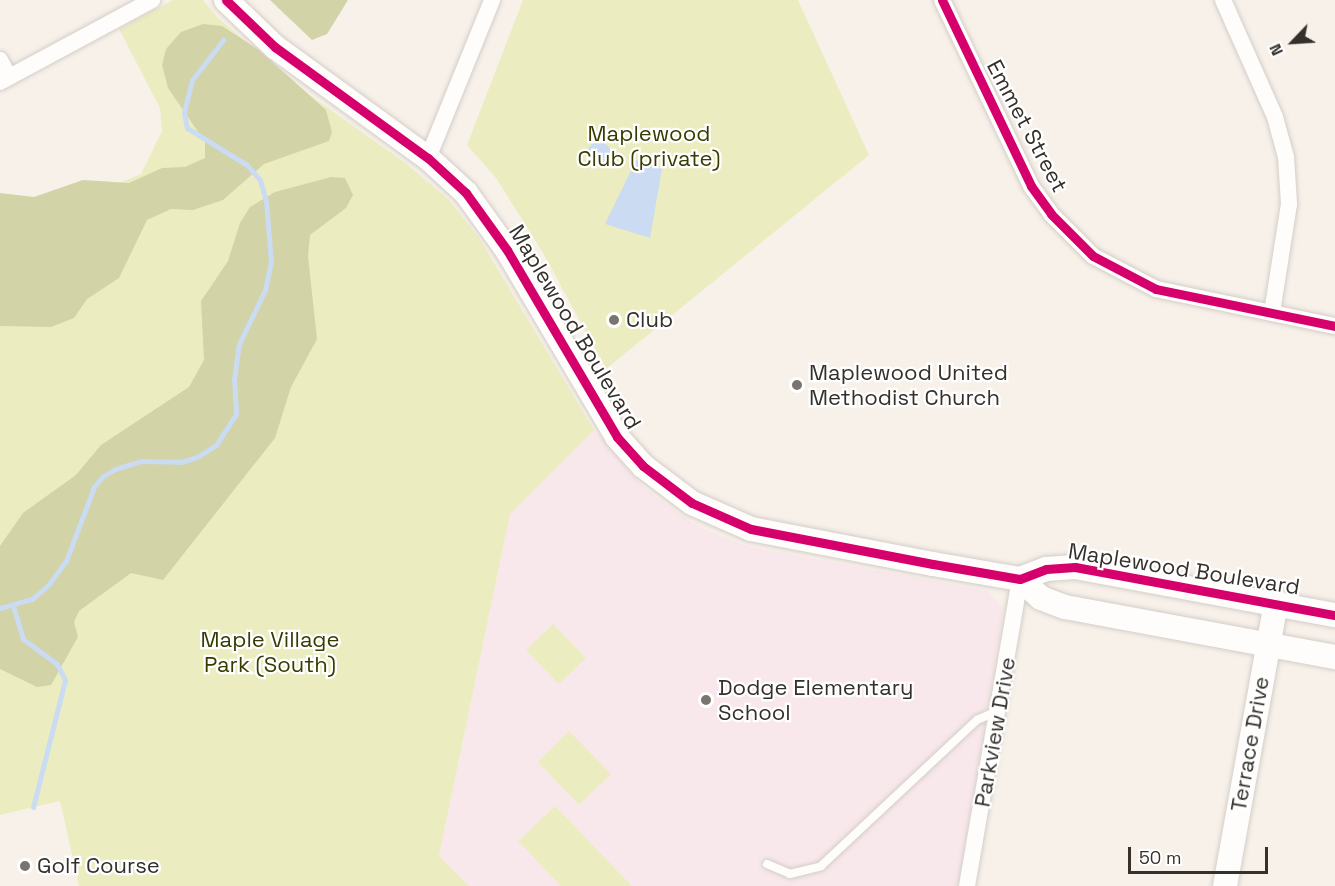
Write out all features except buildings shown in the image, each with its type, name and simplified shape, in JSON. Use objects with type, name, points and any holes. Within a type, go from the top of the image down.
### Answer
[{"type":"street","points":[[0,60],[4,79],[152,0]]},
{"type":"street","name":"Maplewood Boulevard","points":[[226,0],[275,47],[428,158],[466,193],[486,218],[617,437],[643,466],[673,491],[715,516],[768,534],[1020,579],[1046,570],[1075,567],[1276,602],[1335,615]]},
{"type":"street","points":[[428,158],[492,0]]},
{"type":"street","name":"Emmet Street","points":[[942,0],[1031,186],[1072,237],[1114,270],[1156,290],[1335,326]]},
{"type":"street","points":[[1223,0],[1275,117],[1286,157],[1289,204],[1286,242],[1272,313]]},
{"type":"street","points":[[1020,579],[1041,598],[1065,607],[1335,657]]},
{"type":"street","name":"Parkview Drive","points":[[967,886],[1020,579]]},
{"type":"street","name":"Terrace Drive","points":[[1225,886],[1276,602]]},
{"type":"lane","points":[[767,864],[790,873],[821,866],[977,720],[999,710]]},
{"type":"shaded area","points":[[594,430],[643,487],[691,522],[718,535],[750,547],[988,591],[1004,609],[958,886],[469,886],[439,856],[510,514]]},
{"type":"green space","name":"Maple Village Park (South)","points":[[173,0],[203,0],[217,17],[301,89],[404,162],[449,200],[479,238],[594,430],[510,514],[439,856],[469,886],[79,886],[60,801],[0,815],[0,233],[141,174],[162,131],[160,108],[119,29]]},
{"type":"green space","points":[[270,0],[348,0],[327,34],[312,40]]},
{"type":"green space","name":"Maplewood Club (private)","points":[[523,0],[798,0],[869,155],[606,369],[543,253],[496,178],[467,145]]},
{"type":"green space","points":[[203,24],[222,26],[259,50],[326,110],[332,132],[329,141],[264,164],[223,200],[193,210],[171,209],[147,220],[119,278],[87,299],[74,318],[51,327],[0,326],[0,193],[34,197],[83,180],[129,183],[162,168],[185,167],[205,158],[205,142],[168,88],[162,65],[166,49],[181,32]]},
{"type":"green space","points":[[331,177],[345,178],[353,195],[346,208],[310,235],[308,256],[317,339],[291,387],[275,438],[163,580],[131,573],[79,611],[74,622],[78,637],[51,685],[37,687],[0,669],[0,546],[23,513],[76,475],[101,445],[189,387],[204,360],[201,301],[228,261],[240,223],[250,207],[275,192]]},
{"type":"green space","points":[[553,624],[586,658],[559,684],[526,650]]},
{"type":"green space","points":[[569,731],[611,774],[579,805],[538,762]]},
{"type":"green space","points":[[555,806],[632,886],[561,886],[518,841]]},
{"type":"water","points":[[599,142],[608,145],[611,154],[608,163],[599,166],[590,163],[587,154],[590,145]]},
{"type":"water","points":[[636,160],[662,169],[650,238],[605,224]]},
{"type":"waterway","points":[[0,608],[32,599],[49,584],[66,561],[94,487],[102,477],[115,469],[142,461],[181,462],[199,456],[216,445],[236,414],[234,379],[239,344],[265,290],[271,262],[266,201],[260,180],[247,165],[187,128],[184,112],[192,80],[223,40]]},
{"type":"waterway","points":[[13,606],[23,639],[57,664],[65,680],[33,807]]},
{"type":"cycle path","points":[[226,0],[275,47],[428,158],[466,193],[507,250],[617,437],[643,466],[692,503],[751,529],[933,564],[1020,579],[1046,569],[1075,567],[1335,615]]},
{"type":"cycle path","points":[[942,0],[1031,186],[1051,214],[1093,256],[1156,289],[1335,326]]},
{"type":"place","name":"Club","points":[[614,320]]},
{"type":"place","name":"Maplewood United Methodist Church","points":[[797,385]]},
{"type":"place","name":"Dodge Elementary School","points":[[706,700]]},
{"type":"place","name":"Golf Course","points":[[25,866]]}]
